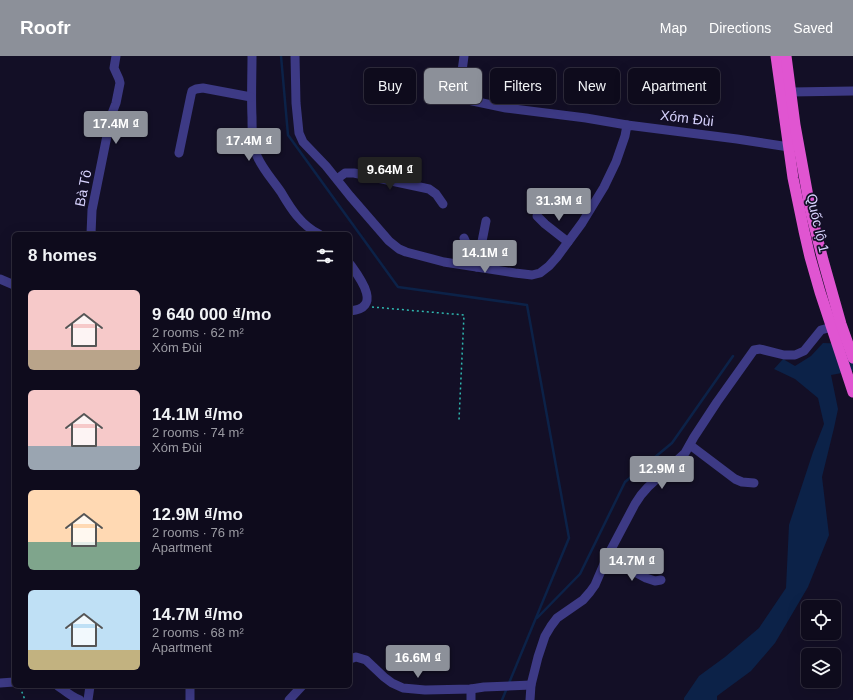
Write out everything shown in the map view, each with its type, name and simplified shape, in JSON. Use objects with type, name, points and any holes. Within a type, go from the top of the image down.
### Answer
[{"type":"highway","name":"Quốc lộ 1","points":[[776,56],[796,193],[810,257],[820,292],[853,358]]},
{"type":"highway","name":"Quốc lộ 1","points":[[786,56],[795,125],[836,326],[836,341],[851,387]]},
{"type":"street","name":"Bà Tô","points":[[91,232],[92,210],[120,83],[114,68],[116,56]]},
{"type":"street","points":[[252,56],[252,133],[257,156],[262,166],[290,206],[305,225],[315,232]]},
{"type":"street","points":[[295,56],[296,102],[299,133],[303,142],[399,249],[444,262],[532,275],[540,273],[557,257],[582,223],[604,187],[616,162],[625,136],[627,125]]},
{"type":"street","name":"Xóm Đùi","points":[[461,57],[461,90],[463,95],[468,100],[506,108],[789,147]]},
{"type":"street","points":[[179,153],[192,91],[198,88],[251,97]]},
{"type":"street","points":[[791,92],[853,91]]},
{"type":"street","points":[[337,179],[345,173],[354,173],[416,185],[429,189],[436,194],[443,204]]},
{"type":"street","points":[[537,216],[568,242]]},
{"type":"street","points":[[477,267],[486,221]]},
{"type":"street","points":[[464,238],[477,267]]},
{"type":"street","points":[[352,267],[364,287],[368,297],[364,307],[360,310],[352,311]]},
{"type":"street","points":[[0,279],[12,284]]},
{"type":"street","points":[[530,700],[530,685],[545,636],[551,626],[557,618],[583,600],[590,592],[595,585],[607,557],[641,495],[685,453],[717,402],[754,350],[760,349],[784,355],[795,355],[804,351],[821,330],[836,326]]},
{"type":"street","points":[[690,445],[735,479],[742,482],[754,483]]},
{"type":"street","points":[[607,557],[646,578],[655,581],[662,580]]},
{"type":"street","points":[[352,658],[356,657],[366,660],[384,677],[403,688],[425,690],[471,689],[530,685]]},
{"type":"street","points":[[0,683],[12,682]]},
{"type":"street","points":[[61,688],[71,696],[80,700]]},
{"type":"street","points":[[88,700],[90,688]]},
{"type":"street","points":[[190,688],[190,700]]},
{"type":"street","points":[[290,700],[300,688]]},
{"type":"street","points":[[471,689],[471,700]]},
{"type":"path","points":[[364,307],[464,315],[459,420]]},
{"type":"path","points":[[20,688],[25,700]]},
{"type":"water","points":[[823,343],[853,344],[853,371],[831,375],[838,409],[822,477],[829,535],[808,587],[775,643],[751,671],[717,696],[717,700],[684,700],[699,676],[725,657],[759,628],[786,588],[789,525],[813,452],[824,424],[818,398],[795,379],[774,369],[783,359],[795,366],[811,356]]},
{"type":"waterway","points":[[281,56],[288,135],[398,287],[527,305],[569,538],[509,683]]},
{"type":"waterway","points":[[537,618],[580,574],[625,482],[672,443],[733,356]]},
{"type":"waterway","points":[[502,700],[507,688]]}]
